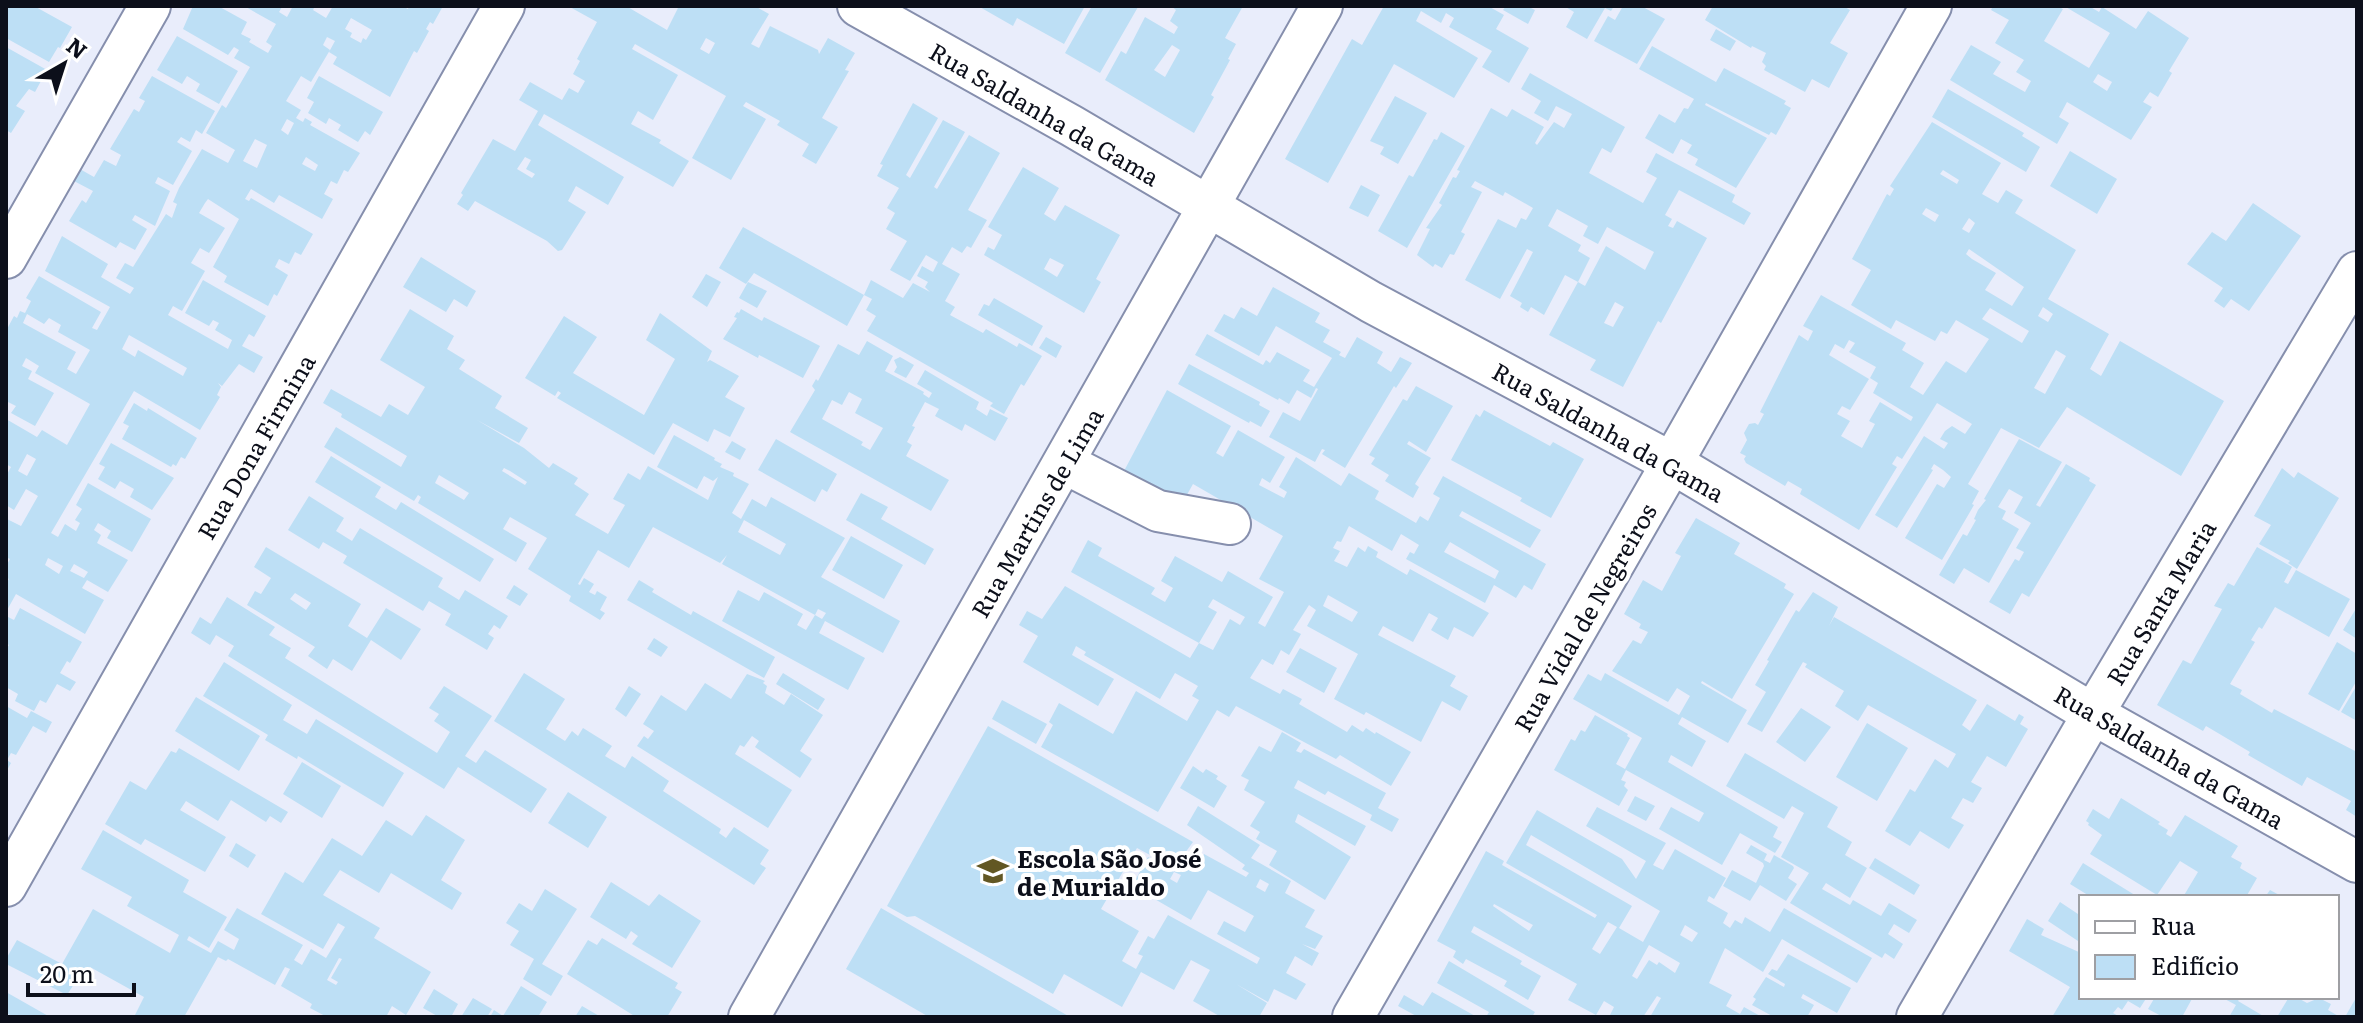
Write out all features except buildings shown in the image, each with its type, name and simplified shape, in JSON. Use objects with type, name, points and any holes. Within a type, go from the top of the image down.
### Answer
[{"type":"street","points":[[6,258],[150,6]]},
{"type":"street","name":"Rua Dona Firmina","points":[[6,886],[504,6]]},
{"type":"street","name":"Rua Saldanha da Gama","points":[[858,6],[1072,126],[1371,302],[1672,463],[2093,714],[2357,862]]},
{"type":"street","name":"Rua Martins de Lima","points":[[749,1017],[1322,6]]},
{"type":"street","name":"Rua Vidal de Negreiros","points":[[1353,1017],[1931,6]]},
{"type":"street","name":"Rua Santa Maria","points":[[1917,1017],[2093,714],[2357,272]]},
{"type":"street","points":[[1064,463],[1158,511],[1230,524]]},
{"type":"place","name":"Escola São José de Murialdo","points":[[993,871]]}]
